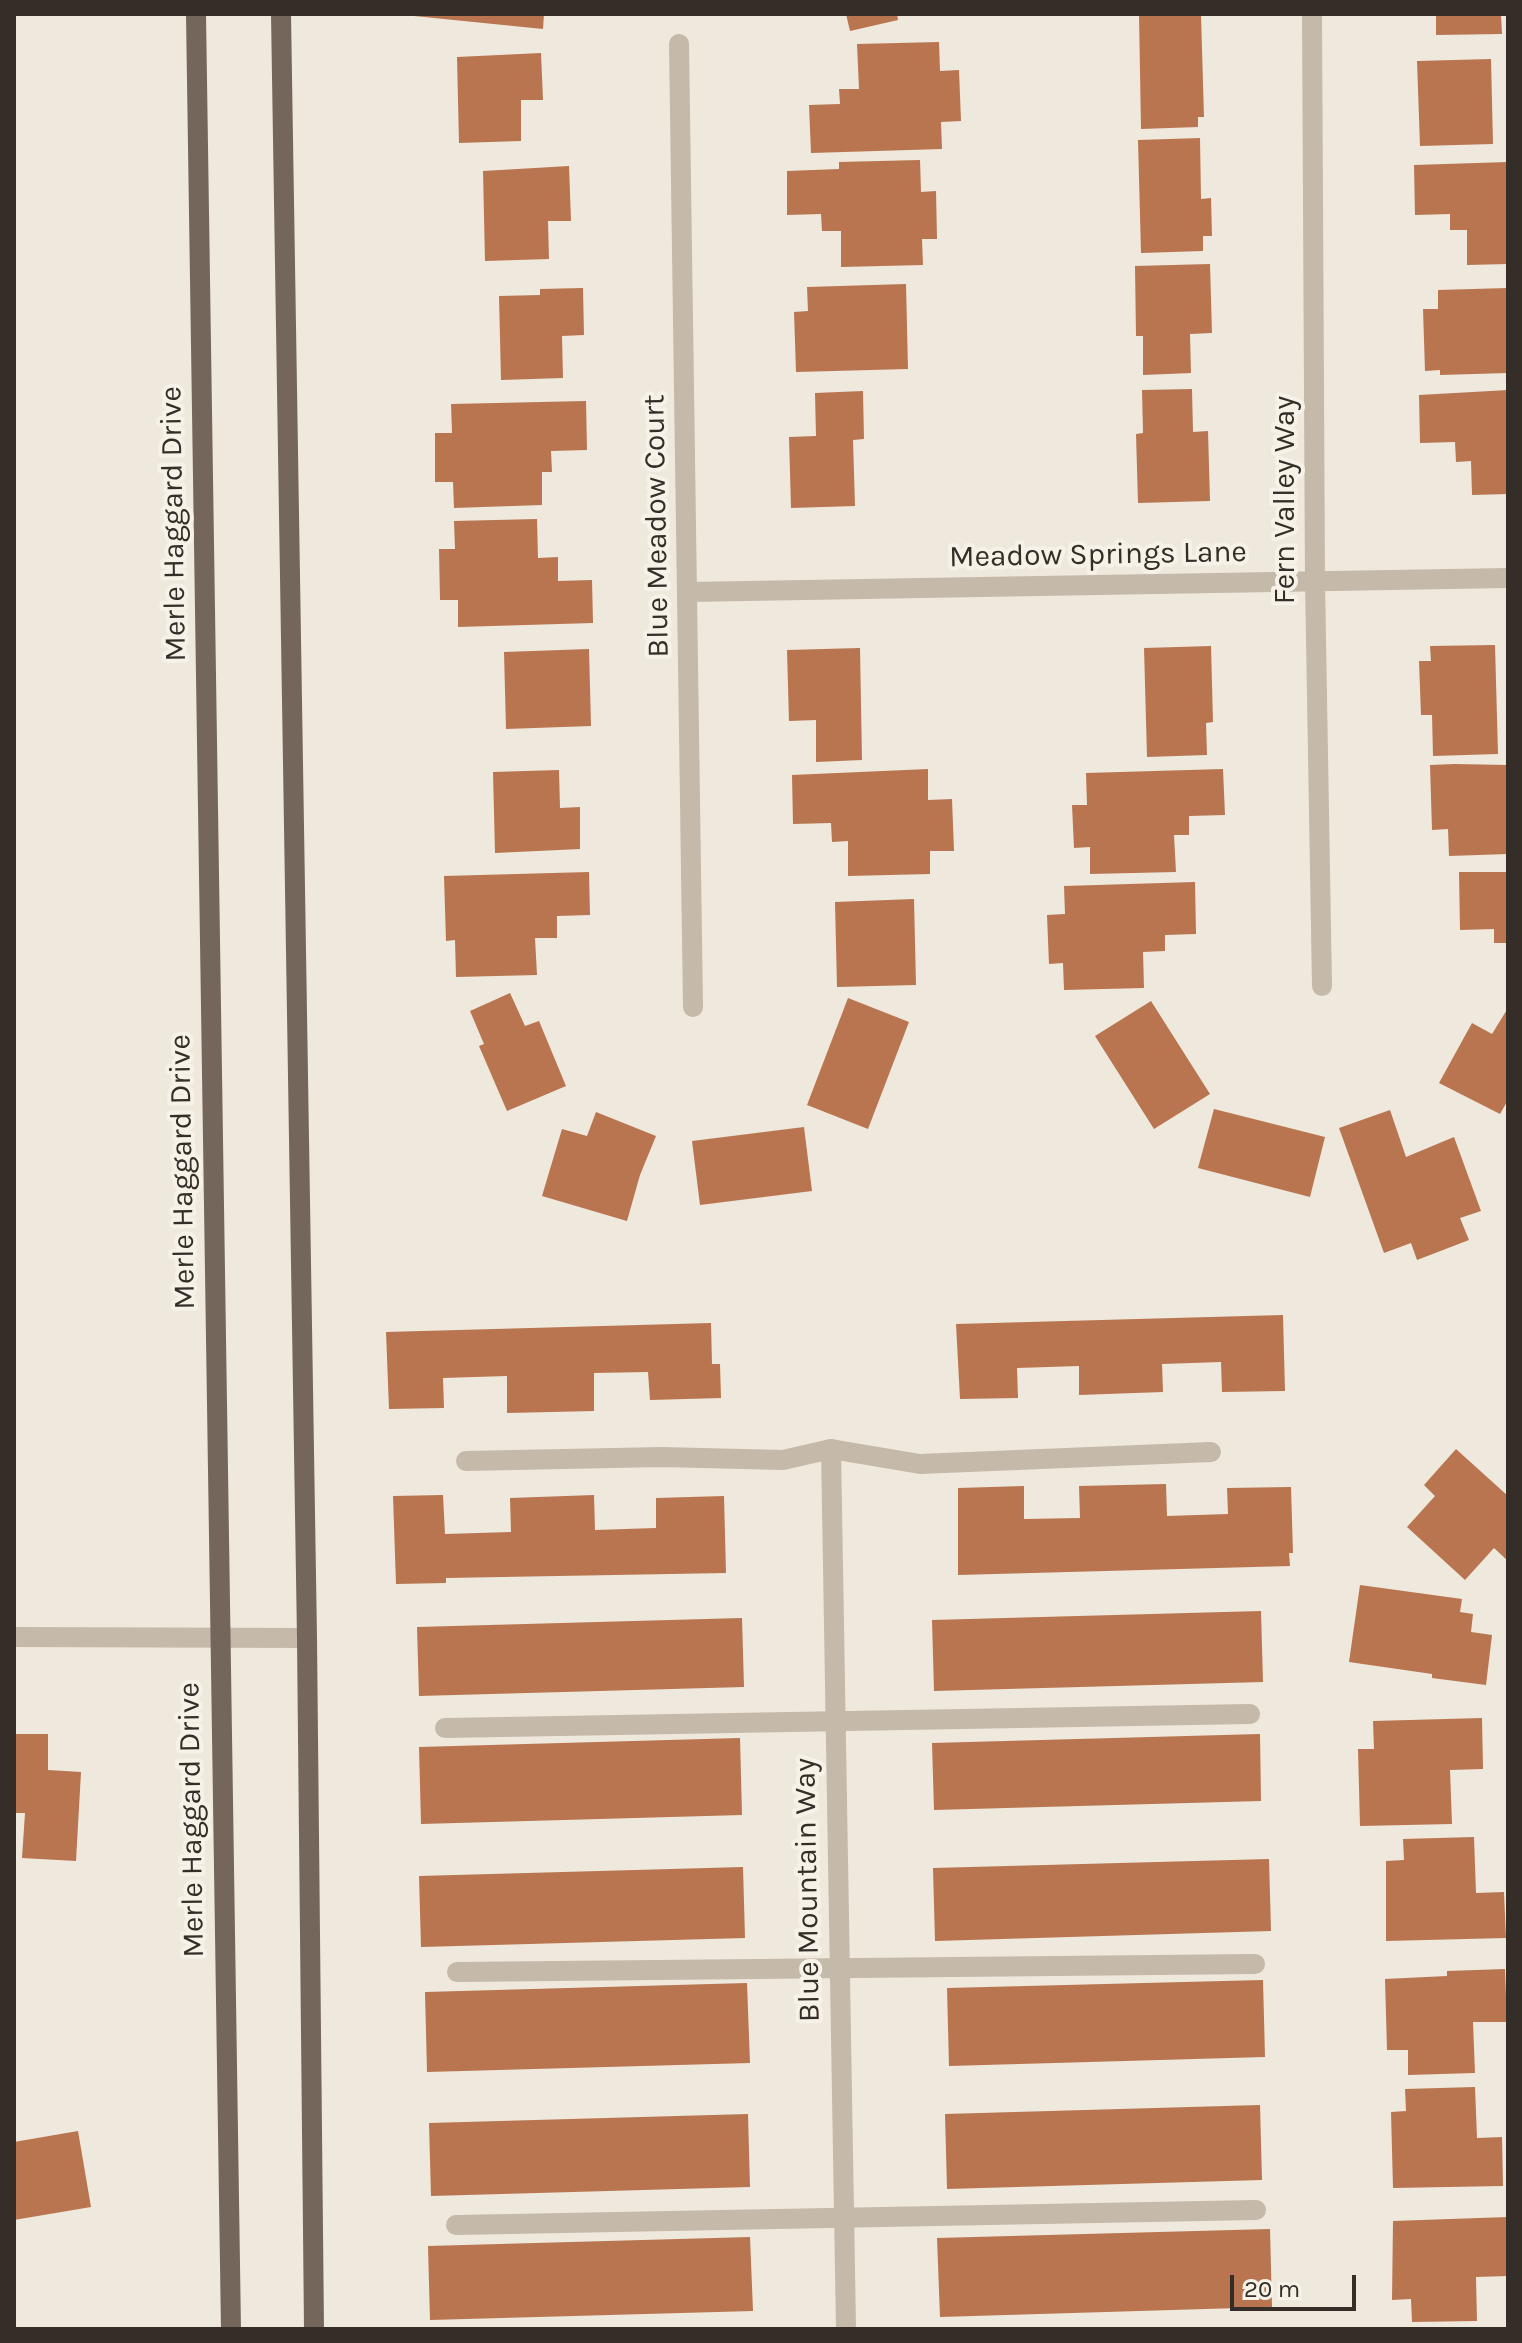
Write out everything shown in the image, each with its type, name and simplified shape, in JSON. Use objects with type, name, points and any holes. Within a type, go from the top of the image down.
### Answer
[{"type":"main road","name":"Merle Haggard Drive","points":[[196,14],[231,2329]]},
{"type":"main road","points":[[281,14],[307,1638],[314,2329]]},
{"type":"street","name":"Fern Valley Way","points":[[1312,14],[1315,581],[1322,986]]},
{"type":"street","name":"Blue Meadow Court","points":[[679,44],[693,1007]]},
{"type":"street","name":"Meadow Springs Lane","points":[[688,592],[1508,578]]},
{"type":"street","points":[[466,1461],[662,1457],[783,1460],[831,1449],[920,1464],[1211,1452]]},
{"type":"street","name":"Blue Mountain Way","points":[[831,1449],[846,2329]]},
{"type":"street","points":[[14,1637],[307,1638]]},
{"type":"street","points":[[445,1728],[1250,1714]]},
{"type":"street","points":[[457,1972],[1255,1964]]},
{"type":"street","points":[[456,2225],[1256,2210]]},
{"type":"building","points":[[414,14],[544,14],[543,29]]},
{"type":"building","points":[[846,14],[897,14],[898,20],[850,31]]},
{"type":"building","points":[[1139,14],[1201,15],[1204,117],[1198,117],[1198,127],[1141,129]]},
{"type":"building","points":[[1436,14],[1501,14],[1502,34],[1436,35]]},
{"type":"building","points":[[939,42],[940,71],[959,70],[961,121],[941,122],[942,149],[811,153],[809,105],[840,104],[839,89],[859,89],[857,44]]},
{"type":"building","points":[[541,53],[543,100],[521,100],[521,141],[459,143],[457,57]]},
{"type":"building","points":[[1491,59],[1493,144],[1420,146],[1417,61]]},
{"type":"building","points":[[1200,138],[1201,199],[1211,198],[1212,236],[1203,236],[1203,251],[1141,253],[1138,140]]},
{"type":"building","points":[[920,160],[921,192],[936,191],[937,239],[922,239],[923,265],[841,267],[841,231],[822,231],[821,214],[787,215],[787,171],[839,169],[839,162]]},
{"type":"building","points":[[1508,162],[1508,264],[1467,265],[1467,230],[1450,230],[1450,214],[1415,215],[1414,165]]},
{"type":"building","points":[[569,166],[571,221],[548,221],[549,259],[485,261],[483,171]]},
{"type":"building","points":[[1210,264],[1212,333],[1190,334],[1191,373],[1143,375],[1143,336],[1136,336],[1135,266]]},
{"type":"building","points":[[906,284],[908,369],[796,372],[794,312],[808,311],[807,287]]},
{"type":"building","points":[[583,288],[584,335],[562,336],[563,378],[501,380],[499,296],[540,295],[540,289]]},
{"type":"building","points":[[1508,288],[1508,373],[1440,375],[1440,370],[1425,371],[1423,309],[1438,309],[1438,290]]},
{"type":"building","points":[[1192,389],[1193,432],[1208,431],[1210,501],[1138,503],[1136,434],[1143,433],[1142,390]]},
{"type":"building","points":[[1508,390],[1508,494],[1472,495],[1471,461],[1456,462],[1455,442],[1420,443],[1419,395]]},
{"type":"building","points":[[863,391],[864,439],[853,440],[855,506],[791,508],[789,437],[816,436],[815,393]]},
{"type":"building","points":[[586,401],[587,450],[551,451],[552,472],[542,472],[542,505],[454,508],[453,482],[435,482],[435,433],[452,433],[451,404]]},
{"type":"building","points":[[537,519],[538,558],[558,557],[558,581],[592,580],[593,623],[458,627],[458,600],[440,600],[439,549],[455,549],[454,521]]},
{"type":"building","points":[[1495,645],[1498,754],[1433,756],[1432,715],[1421,715],[1419,661],[1431,661],[1430,646]]},
{"type":"building","points":[[1211,646],[1213,722],[1206,723],[1207,755],[1147,757],[1144,648]]},
{"type":"building","points":[[860,648],[862,760],[816,762],[816,720],[789,721],[787,650]]},
{"type":"building","points":[[589,649],[591,726],[506,729],[504,652]]},
{"type":"building","points":[[1430,765],[1508,765],[1508,854],[1449,856],[1448,829],[1432,830]]},
{"type":"building","points":[[928,769],[928,800],[952,799],[954,851],[930,851],[930,874],[848,876],[848,841],[832,842],[831,823],[793,824],[792,775]]},
{"type":"building","points":[[1223,769],[1225,815],[1189,816],[1189,835],[1174,835],[1176,872],[1090,874],[1090,847],[1074,848],[1072,805],[1087,805],[1086,773]]},
{"type":"building","points":[[559,770],[560,808],[580,807],[580,849],[495,853],[493,772]]},
{"type":"building","points":[[589,872],[590,915],[557,916],[557,938],[535,938],[537,975],[456,977],[455,940],[446,941],[444,876]]},
{"type":"building","points":[[1459,872],[1508,872],[1508,943],[1494,943],[1494,929],[1460,930]]},
{"type":"building","points":[[1195,882],[1196,934],[1165,935],[1165,951],[1143,952],[1144,988],[1064,990],[1063,963],[1049,964],[1047,915],[1065,914],[1064,886]]},
{"type":"building","points":[[914,899],[916,985],[837,987],[835,902]]},
{"type":"building","points":[[510,993],[525,1026],[539,1021],[566,1086],[507,1111],[479,1046],[484,1044],[470,1011]]},
{"type":"building","points":[[848,998],[909,1022],[868,1129],[807,1105]]},
{"type":"building","points":[[1151,1001],[1210,1094],[1154,1129],[1095,1036]]},
{"type":"building","points":[[1508,1008],[1508,1100],[1500,1114],[1439,1083],[1472,1023],[1492,1034]]},
{"type":"building","points":[[1214,1109],[1325,1137],[1310,1197],[1198,1168]]},
{"type":"building","points":[[1390,1110],[1406,1157],[1454,1137],[1481,1211],[1460,1218],[1469,1240],[1417,1260],[1411,1243],[1384,1253],[1339,1128]]},
{"type":"building","points":[[596,1112],[656,1136],[640,1175],[627,1221],[542,1196],[562,1129],[587,1136]]},
{"type":"building","points":[[804,1127],[812,1191],[700,1205],[692,1141]]},
{"type":"building","points":[[1283,1315],[1285,1391],[1222,1392],[1221,1362],[1162,1364],[1163,1392],[1079,1395],[1079,1366],[1017,1368],[1018,1398],[960,1399],[956,1324]]},
{"type":"building","points":[[711,1323],[712,1364],[720,1364],[721,1398],[650,1400],[648,1372],[594,1373],[594,1411],[507,1413],[507,1376],[443,1378],[444,1408],[389,1409],[386,1332]]},
{"type":"building","points":[[1456,1449],[1508,1496],[1508,1561],[1494,1548],[1465,1580],[1407,1527],[1435,1496],[1424,1485]]},
{"type":"building","points":[[1166,1484],[1167,1516],[1228,1514],[1227,1488],[1291,1487],[1293,1553],[1289,1553],[1290,1566],[958,1575],[958,1488],[1024,1486],[1024,1519],[1080,1518],[1079,1486]]},
{"type":"building","points":[[443,1495],[445,1534],[511,1532],[510,1498],[594,1495],[595,1530],[656,1528],[656,1498],[724,1496],[726,1573],[446,1578],[446,1583],[396,1584],[393,1496]]},
{"type":"building","points":[[1360,1585],[1462,1599],[1460,1612],[1473,1614],[1471,1632],[1492,1635],[1486,1685],[1349,1662]]},
{"type":"building","points":[[1261,1611],[1263,1682],[934,1691],[932,1620]]},
{"type":"building","points":[[742,1618],[744,1687],[419,1696],[417,1627]]},
{"type":"building","points":[[1482,1718],[1483,1769],[1450,1770],[1452,1824],[1360,1826],[1358,1749],[1374,1749],[1373,1721]]},
{"type":"building","points":[[14,1734],[48,1734],[48,1770],[81,1772],[76,1861],[22,1858],[25,1813],[14,1813]]},
{"type":"building","points":[[1260,1734],[1261,1801],[934,1810],[932,1743]]},
{"type":"building","points":[[740,1738],[742,1815],[421,1824],[419,1747]]},
{"type":"building","points":[[1474,1837],[1476,1893],[1504,1892],[1506,1938],[1386,1941],[1386,1861],[1404,1860],[1403,1839]]},
{"type":"building","points":[[1269,1859],[1271,1931],[935,1941],[933,1868]]},
{"type":"building","points":[[743,1867],[745,1938],[421,1947],[419,1876]]},
{"type":"building","points":[[1505,1969],[1507,2022],[1473,2022],[1475,2073],[1408,2075],[1408,2050],[1387,2050],[1385,1979],[1447,1976],[1447,1971]]},
{"type":"building","points":[[1263,1980],[1265,2057],[949,2066],[947,1988]]},
{"type":"building","points":[[747,1983],[750,2063],[427,2072],[425,1992]]},
{"type":"building","points":[[1475,2087],[1477,2138],[1502,2137],[1503,2186],[1393,2188],[1391,2112],[1406,2111],[1405,2089]]},
{"type":"building","points":[[1260,2105],[1262,2180],[947,2189],[945,2114]]},
{"type":"building","points":[[748,2114],[750,2187],[431,2196],[429,2123]]},
{"type":"building","points":[[78,2131],[91,2207],[14,2220],[14,2142]]},
{"type":"building","points":[[1508,2217],[1508,2276],[1476,2277],[1477,2321],[1412,2322],[1411,2299],[1392,2300],[1393,2221]]},
{"type":"building","points":[[1270,2229],[1272,2307],[940,2317],[937,2238]]},
{"type":"building","points":[[750,2237],[753,2311],[430,2320],[428,2246]]}]
